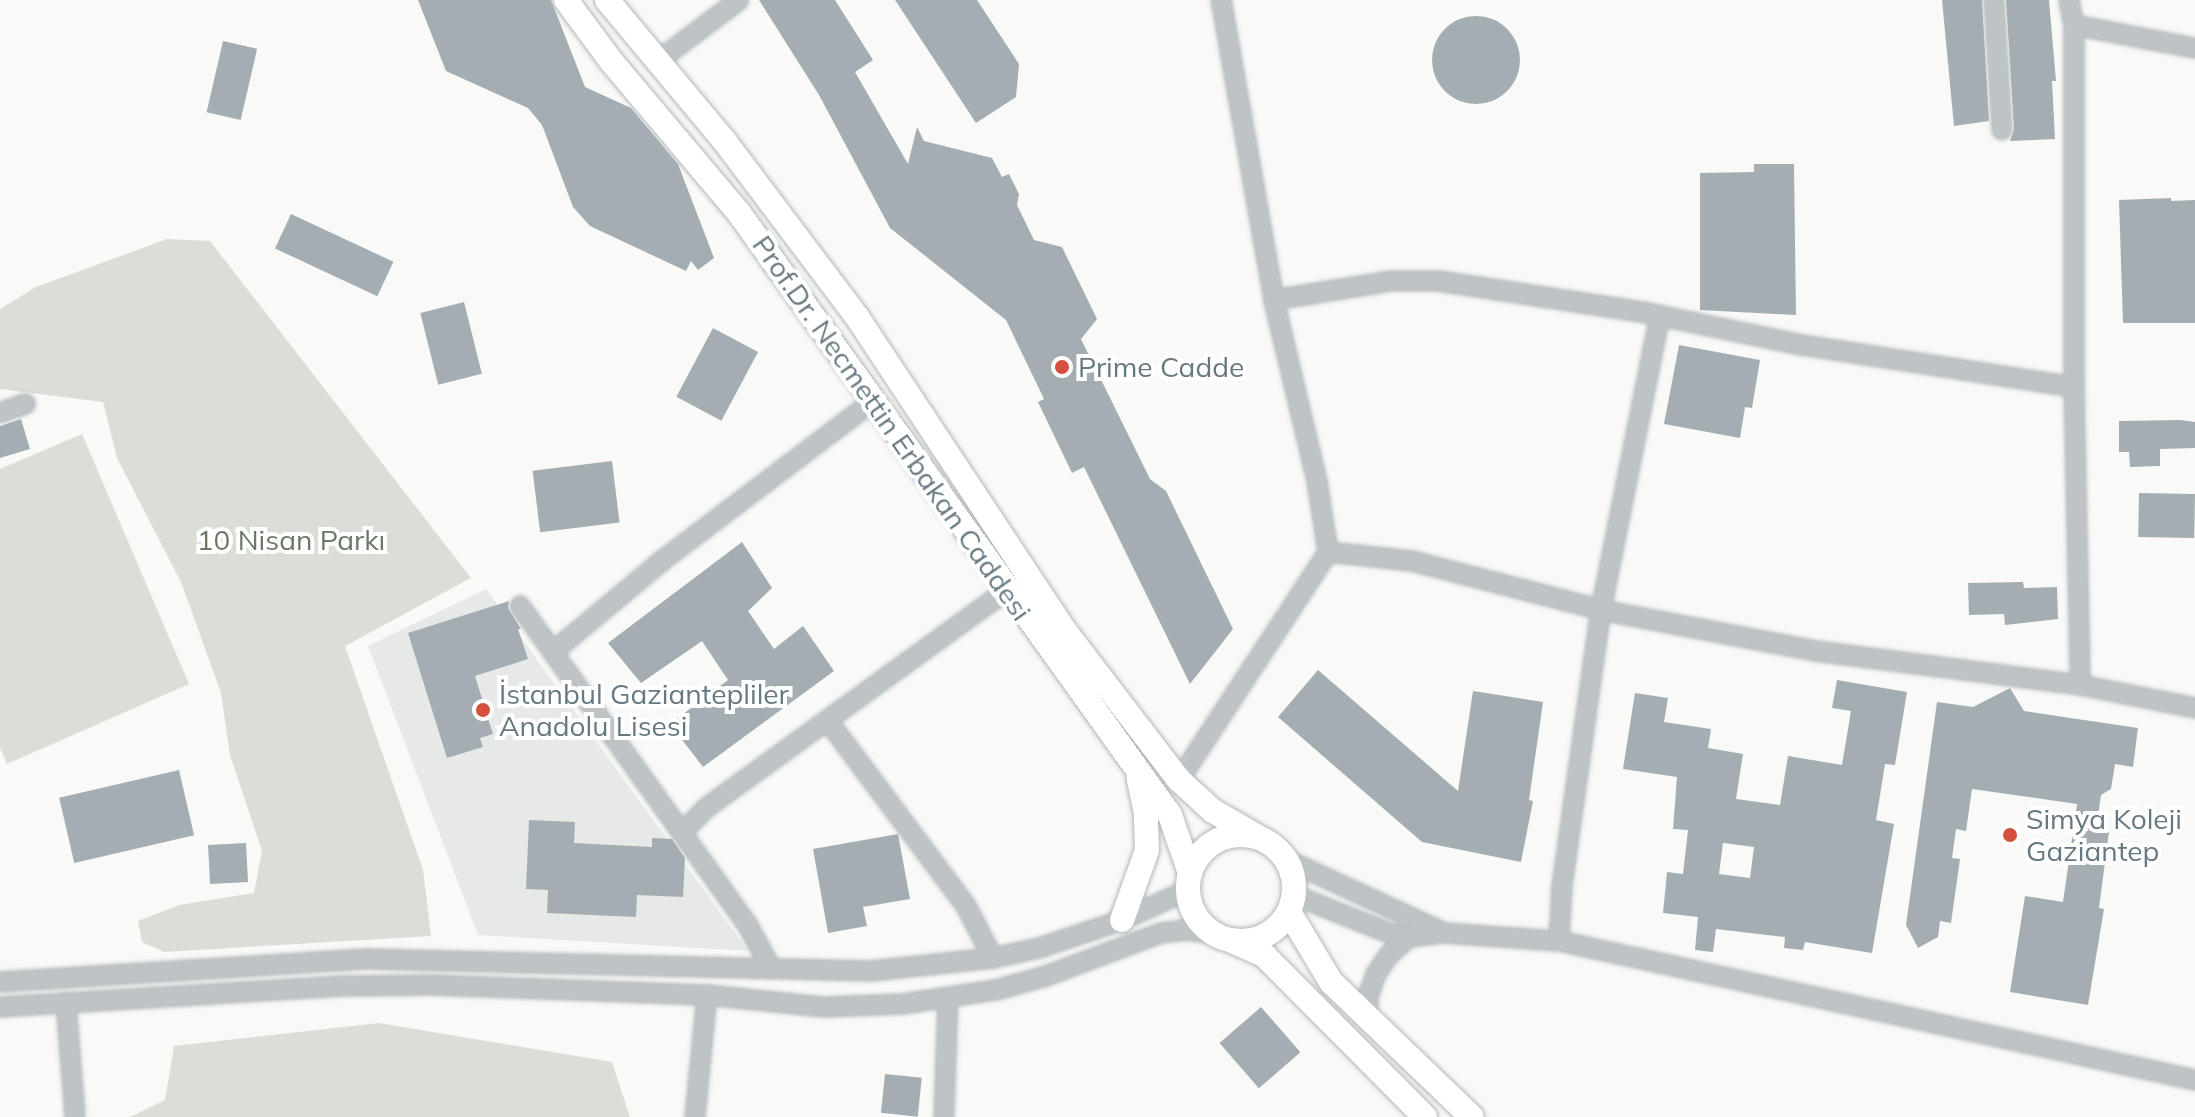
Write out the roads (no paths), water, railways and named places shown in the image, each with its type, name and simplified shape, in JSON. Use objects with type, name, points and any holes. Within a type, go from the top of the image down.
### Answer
[{"type":"main road","name":"Prof.Dr. Necmettin Erbakan Caddesi","points":[[566,0],[611,61],[739,213],[1170,815],[1189,882]]},
{"type":"main road","name":"Prof.Dr. Necmettin Erbakan Caddesi","points":[[607,0],[723,139],[857,317],[1065,631],[1179,780],[1213,811],[1260,838]]},
{"type":"main road","points":[[1122,920],[1147,850],[1146,813],[1139,772]]},
{"type":"main road","points":[[1425,1117],[1265,956],[1222,937],[1200,923],[1189,882],[1197,857],[1226,836],[1260,838],[1275,847],[1287,860],[1293,877],[1292,903],[1310,952],[1331,982],[1472,1117]]},
{"type":"main road","points":[[1222,937],[1248,941],[1264,936],[1292,903]]},
{"type":"street","points":[[658,61],[739,0]]},
{"type":"street","points":[[1179,780],[1328,552],[1317,481],[1274,300],[1221,0]]},
{"type":"street","points":[[1994,0],[2002,130]]},
{"type":"street","points":[[2069,0],[2074,25],[2074,387],[2080,685]]},
{"type":"street","points":[[2074,25],[2195,48]]},
{"type":"street","points":[[1274,300],[1391,281],[1439,281],[1660,316],[1802,345],[2074,387]]},
{"type":"street","points":[[1559,941],[1562,886],[1601,610],[1660,316]]},
{"type":"street","points":[[553,652],[663,560],[873,401]]},
{"type":"street","points":[[0,413],[25,404]]},
{"type":"street","points":[[1328,552],[1412,561],[1601,610],[1815,651],[2080,685],[2195,708]]},
{"type":"street","points":[[682,833],[706,808],[1007,590]]},
{"type":"street","points":[[520,606],[747,924],[771,968]]},
{"type":"street","points":[[828,721],[966,906],[993,958]]},
{"type":"street","points":[[1287,860],[1444,933]]},
{"type":"street","points":[[0,982],[369,959],[871,971],[993,958],[1039,948],[1122,920],[1189,882]]},
{"type":"street","points":[[1292,903],[1409,937],[1444,933],[1559,941],[2195,1080]]},
{"type":"street","points":[[0,1007],[360,986],[707,995],[824,1007],[948,999],[1046,976],[1161,933],[1186,930],[1222,937]]},
{"type":"street","points":[[1368,1020],[1368,997],[1376,974],[1388,956],[1409,937]]},
{"type":"street","points":[[695,1117],[707,995]]},
{"type":"street","points":[[944,1117],[948,999]]},
{"type":"street","points":[[66,1002],[75,1117]]},
{"type":"place","name":"Prime Cadde","points":[[1062,367]]},
{"type":"place","name":"İstanbul Gaziantepliler Anadolu Lisesi","points":[[483,710]]},
{"type":"place","name":"Simya Koleji Gaziantep","points":[[2010,835]]},
{"type":"park label","name":"10 Nisan Parkı","points":[[291,540]]}]
